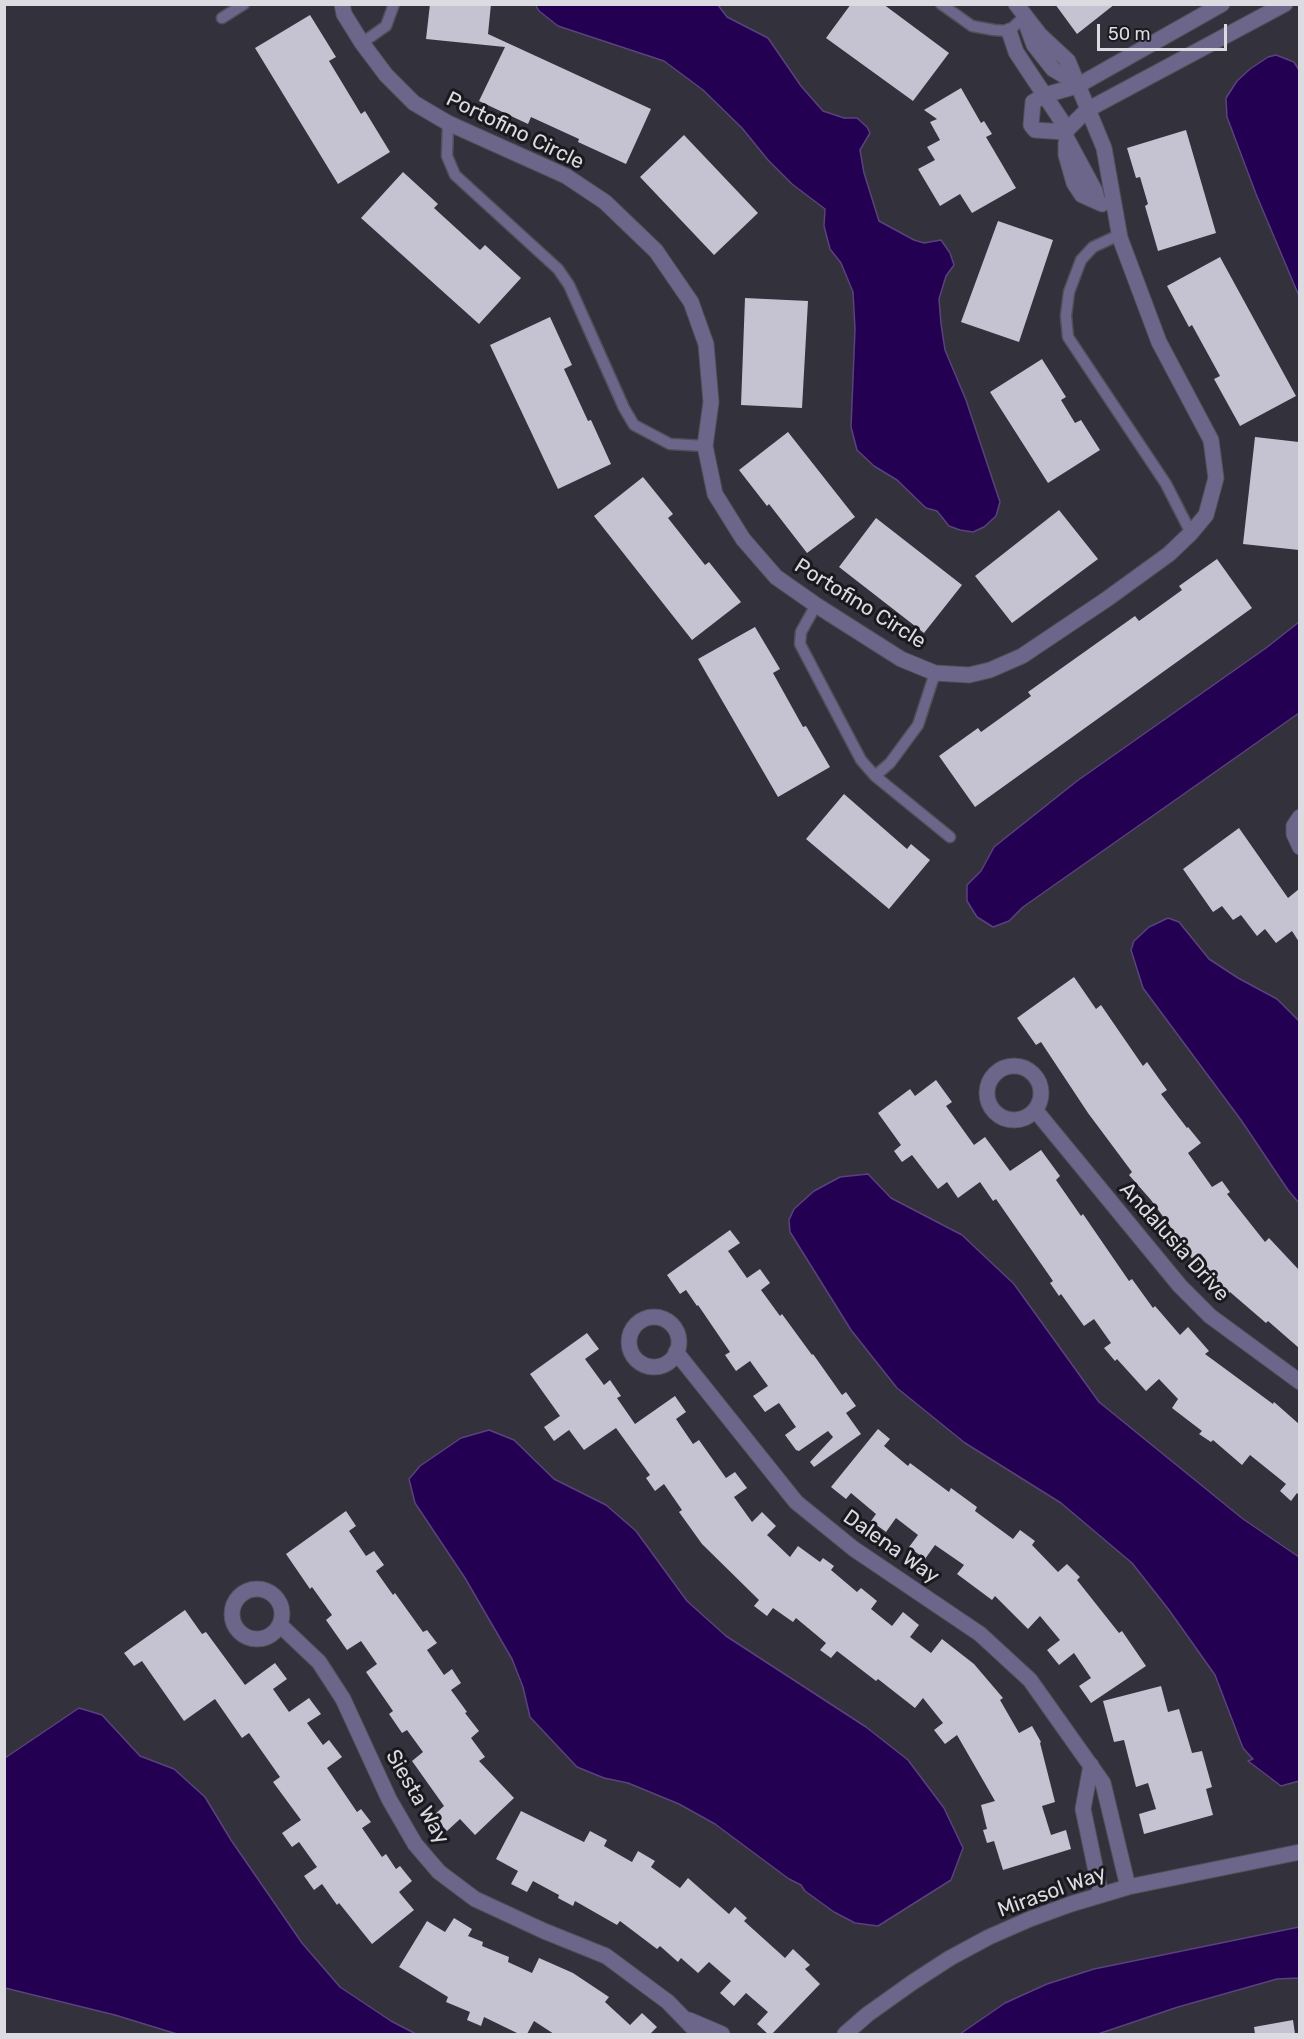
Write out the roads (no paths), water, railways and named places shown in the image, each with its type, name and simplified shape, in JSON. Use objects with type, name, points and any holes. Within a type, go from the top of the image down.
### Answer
[{"type":"street","name":"Portofino Circle","points":[[342,4],[344,14],[362,43],[386,75],[414,103],[448,123],[566,176],[605,202],[656,251],[691,302],[706,345],[711,402],[705,446],[716,494],[743,539],[776,577],[816,605],[901,659],[935,672],[969,675],[990,670],[1022,656],[1107,599],[1169,554],[1191,533],[1206,515],[1216,478],[1211,440],[1159,342],[1119,235],[1104,148],[1076,84]]},
{"type":"street","points":[[1066,134],[1035,130],[1031,125],[1033,102],[1045,95],[1076,84],[1222,4]]},
{"type":"street","points":[[1066,134],[1087,110],[1285,4]]},
{"type":"street","points":[[1020,11],[1034,45],[1053,69],[1076,84]]},
{"type":"street","points":[[1009,31],[1016,52],[1061,120],[1066,134],[1066,155],[1074,183],[1082,195],[1097,200],[1115,212]]},
{"type":"street","points":[[1299,817],[1294,826],[1294,834],[1299,847]]},
{"type":"street","name":"Andalusia Drive","points":[[1036,1111],[1180,1286],[1210,1316],[1299,1382]]},
{"type":"street","name":"Dalena Way","points":[[676,1352],[796,1502],[854,1549],[980,1634],[1030,1680],[1103,1783],[1128,1887]]},
{"type":"street","name":"Siesta Way","points":[[280,1624],[319,1662],[343,1700],[389,1799],[415,1844],[439,1872],[475,1899],[544,1931],[606,1956],[668,2002],[699,2034]]},
{"type":"street","points":[[1091,1765],[1083,1809],[1101,1896]]},
{"type":"street","name":"Mirasol Way","points":[[845,2034],[868,2014],[950,1958],[1030,1919],[1128,1887],[1299,1852]]},
{"type":"street","name":"Siesta Way","points":[[684,2018],[722,2034]]},
{"type":"lane","points":[[222,18],[244,4]]},
{"type":"lane","points":[[362,43],[386,26],[394,4]]},
{"type":"lane","points":[[941,4],[972,26],[994,30],[1009,31],[1020,11]]},
{"type":"lane","points":[[448,123],[447,156],[455,175],[558,269],[569,285],[624,408],[634,425],[670,444],[705,446]]},
{"type":"lane","points":[[1119,235],[1093,247],[1081,260],[1069,292],[1066,316],[1068,337],[1166,484],[1191,533]]},
{"type":"lane","points":[[816,605],[801,632],[800,644],[861,760],[875,776],[950,837]]},
{"type":"lane","points":[[875,776],[890,763],[918,725],[935,672]]}]
